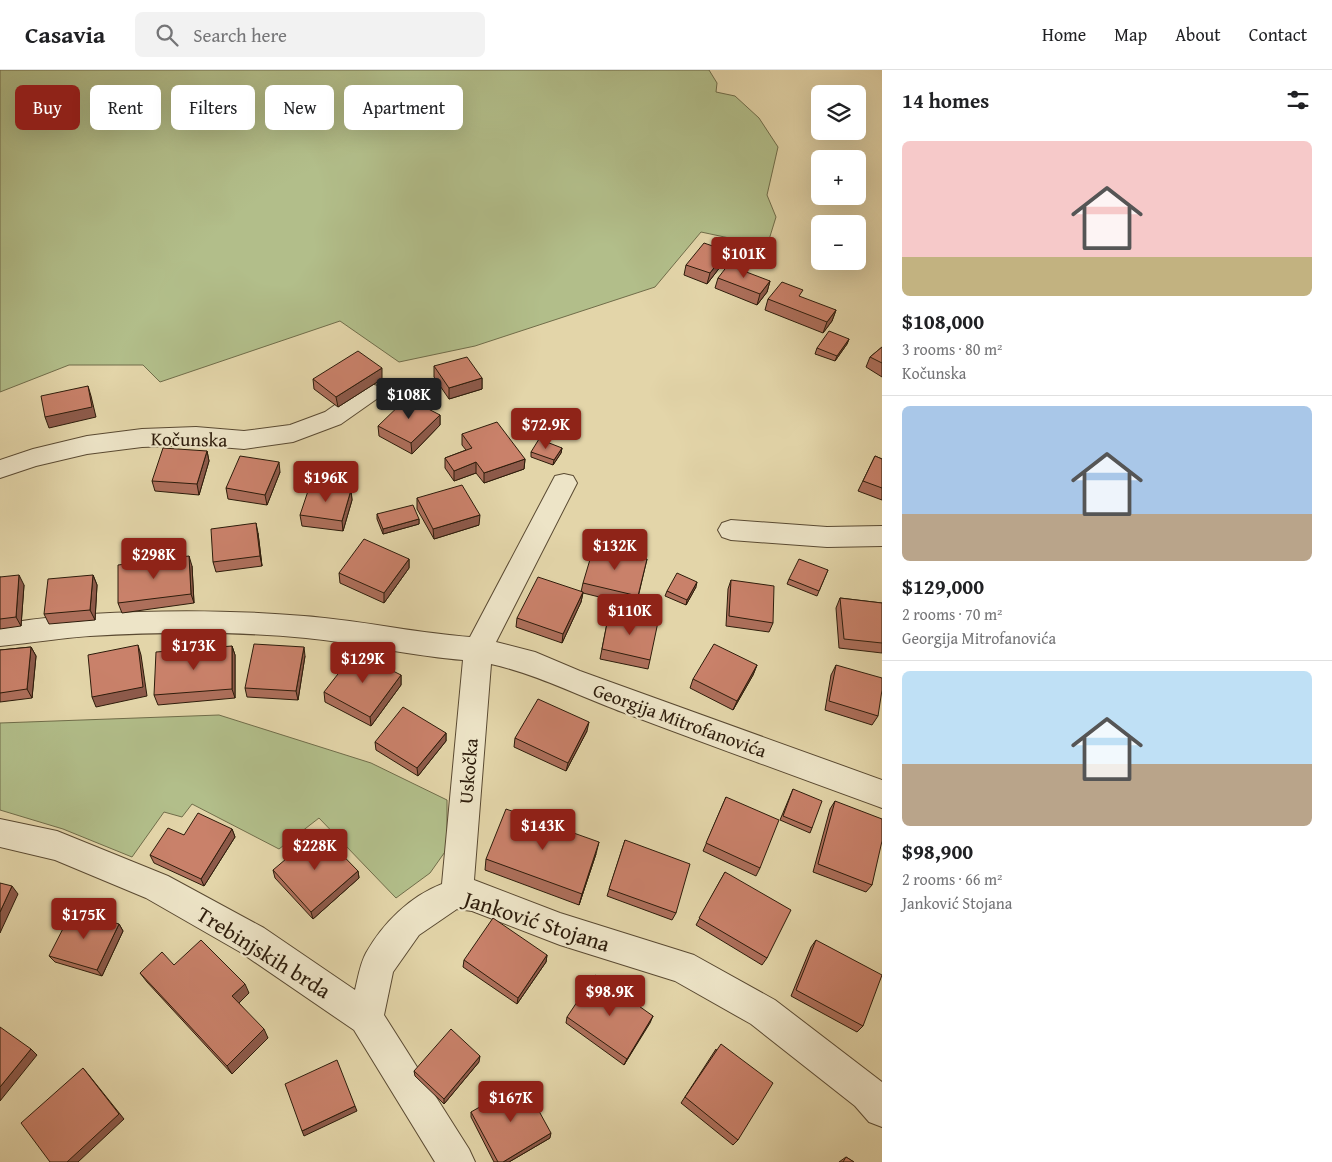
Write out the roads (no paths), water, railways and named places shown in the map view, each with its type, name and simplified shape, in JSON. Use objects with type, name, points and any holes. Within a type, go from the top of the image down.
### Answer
[{"type":"street","name":"Kočunska","points":[[0,469],[33,458],[87,445],[142,438],[196,436],[244,440],[293,433],[333,418],[370,392]]},
{"type":"street","points":[[478,648],[564,483]]},
{"type":"street","points":[[731,530],[827,537],[882,536]]},
{"type":"street","name":"Georgija Mitrofanovića","points":[[0,635],[98,624],[165,622],[239,623],[306,627],[378,636],[431,646],[478,648],[525,660],[570,680],[882,794]]},
{"type":"street","name":"Uskočka","points":[[457,893],[478,648]]},
{"type":"street","name":"Trebinjskih brda","points":[[0,833],[57,846],[157,887],[252,940],[366,1018],[456,1162]]},
{"type":"street","name":"Janković Stojana","points":[[366,1018],[378,966],[407,924],[440,900],[457,893],[472,895],[560,928],[682,967],[763,1012],[868,1093],[882,1109]]}]
